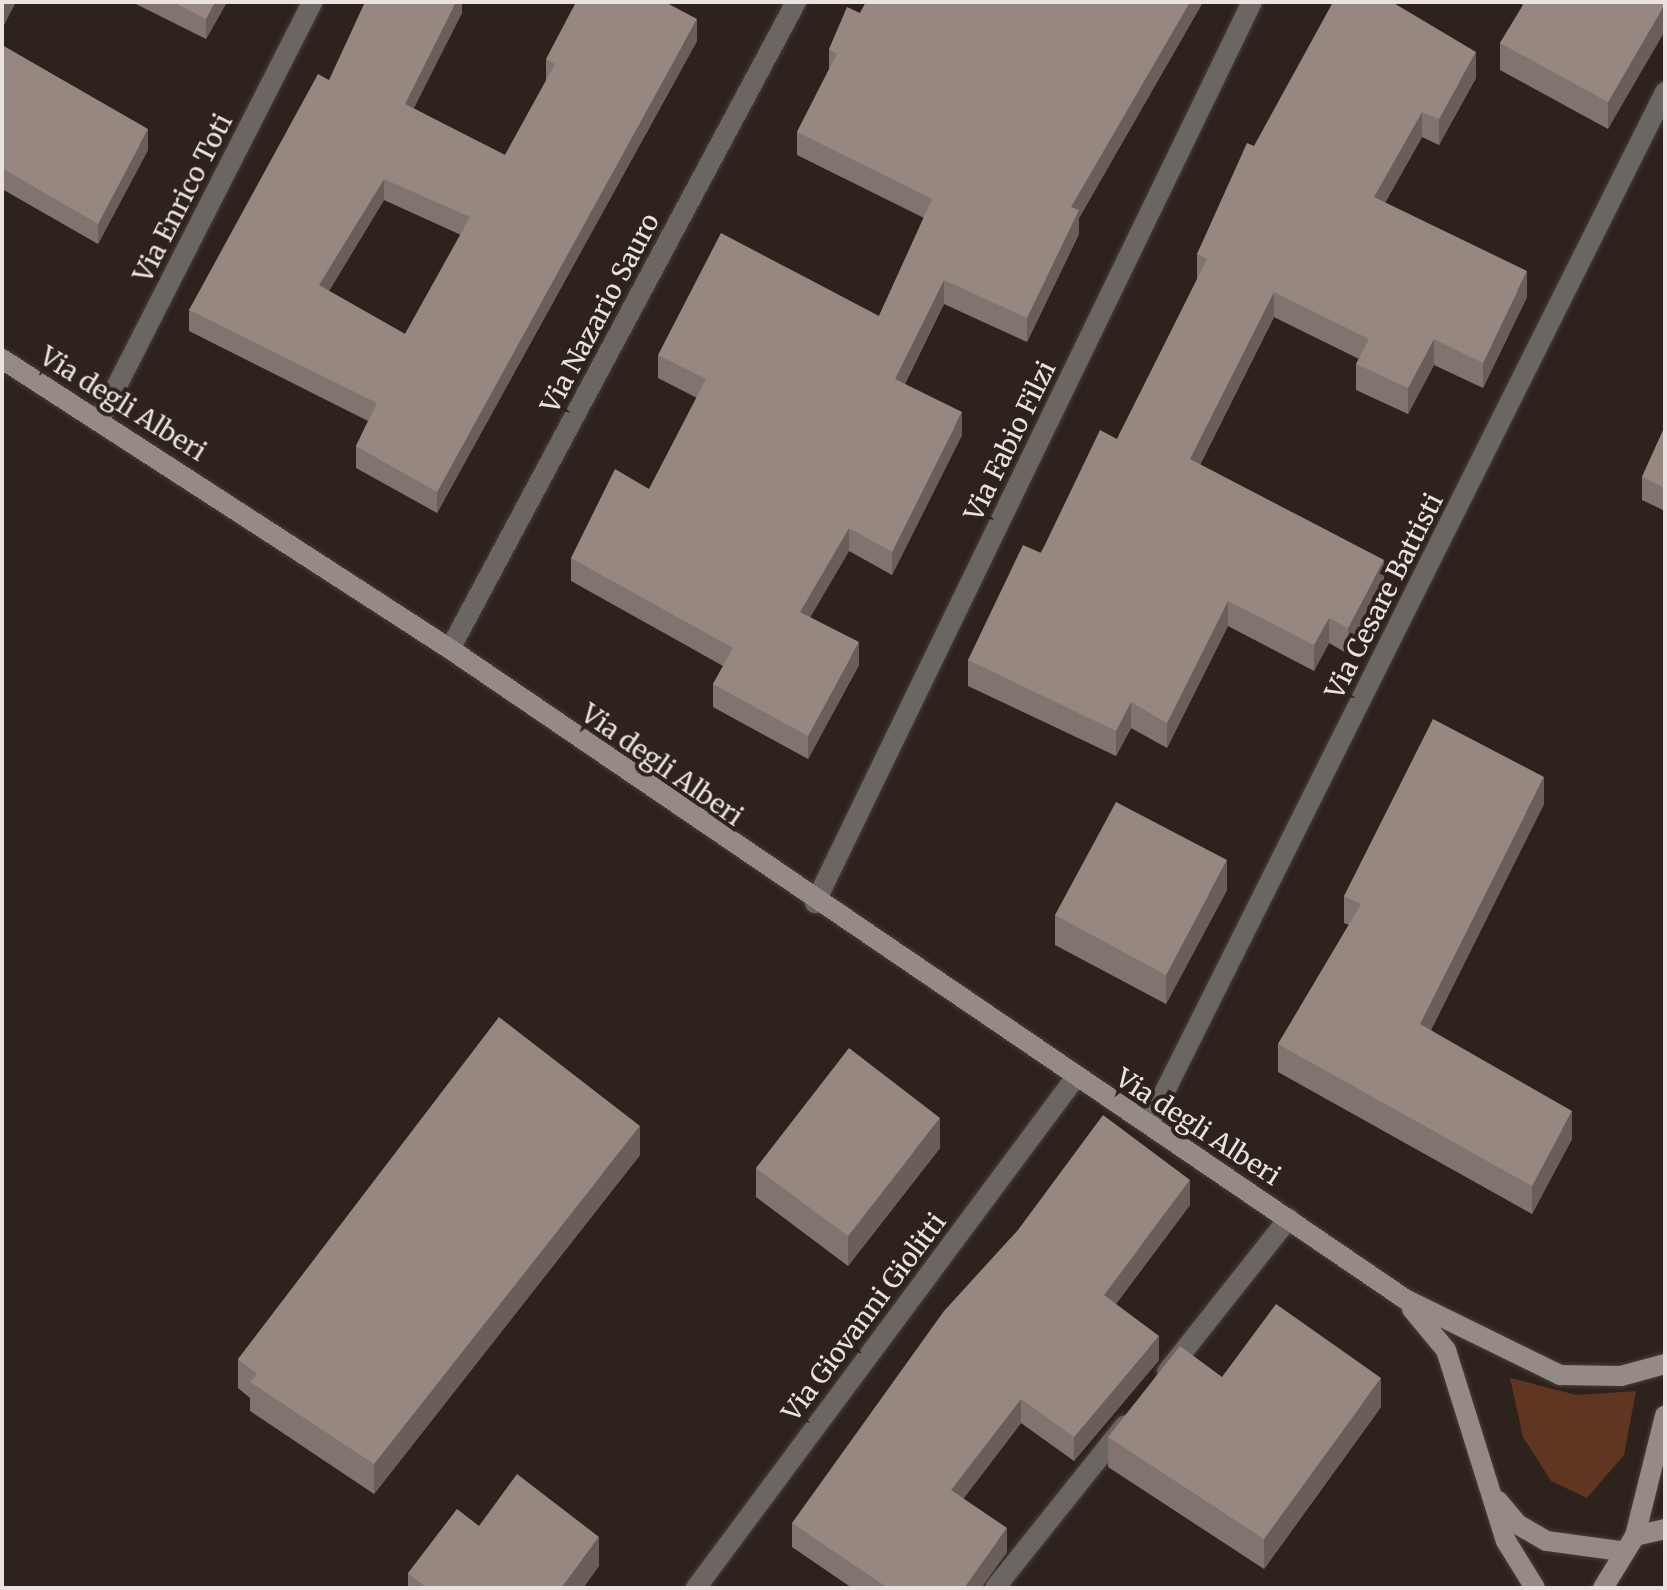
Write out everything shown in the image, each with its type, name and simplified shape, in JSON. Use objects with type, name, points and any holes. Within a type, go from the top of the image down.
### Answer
[{"type":"street","name":"Via Enrico Toti","points":[[101,417],[312,2]]},
{"type":"street","name":"Via Nazario Sauro","points":[[450,649],[796,2]]},
{"type":"street","name":"Via Fabio Filzi","points":[[815,903],[1252,2]]},
{"type":"street","name":"Via Cesare Battisti","points":[[1149,1123],[1665,92]]},
{"type":"street","name":"Via degli Alberi","points":[[2,359],[101,417],[450,649],[815,903],[1075,1078],[1149,1123],[1405,1299],[1560,1375],[1621,1376],[1665,1364]]},
{"type":"street","name":"Via Giovanni Giolitti","points":[[696,1588],[1075,1078]]},
{"type":"street","name":"Via degli Alberi","points":[[995,1588],[1289,1218]]},
{"type":"street","name":"Via degli Alberi","points":[[1405,1299],[1446,1350],[1506,1541],[1535,1588]]},
{"type":"street","points":[[1603,1588],[1620,1551],[1635,1536],[1665,1416]]},
{"type":"street","name":"Via degli Alberi","points":[[1488,1489],[1517,1524],[1547,1541],[1620,1551]]},
{"type":"street","points":[[1635,1536],[1665,1529]]},
{"type":"shaded area","points":[[1510,1378],[1577,1395],[1636,1391],[1624,1455],[1587,1498],[1551,1481],[1523,1437]]},
{"type":"building","points":[[173,2],[215,2],[206,19]]},
{"type":"building","points":[[365,2],[456,2],[405,104],[505,155],[555,64],[546,59],[576,2],[665,2],[697,19],[437,492],[356,446],[377,403],[189,310],[318,74],[329,80]],"holes":[[[384,179],[470,217],[405,334],[319,285]]]},
{"type":"building","points":[[866,2],[1190,2],[1071,207],[1079,210],[1027,318],[944,280],[895,379],[962,412],[892,552],[849,528],[800,612],[859,642],[808,736],[713,684],[733,648],[571,558],[615,469],[649,489],[706,379],[658,355],[721,233],[879,316],[932,199],[797,132],[837,54],[829,49],[847,7],[860,13]]},
{"type":"building","points":[[1333,2],[1392,2],[1476,52],[1439,119],[1422,112],[1374,197],[1527,271],[1483,363],[1434,339],[1408,388],[1356,364],[1369,339],[1274,292],[1190,459],[1384,560],[1348,628],[1329,618],[1314,645],[1228,601],[1167,723],[1131,702],[1116,731],[968,660],[1023,545],[1041,553],[1100,430],[1117,439],[1207,259],[1197,254],[1247,143],[1254,146]]},
{"type":"building","points":[[1525,2],[1665,4],[1608,102],[1500,43]]},
{"type":"building","points":[[2,45],[148,129],[98,224],[2,168]]},
{"type":"building","points":[[1665,426],[1665,488],[1642,477]]},
{"type":"building","points":[[1433,719],[1544,777],[1420,1024],[1572,1111],[1532,1186],[1278,1044],[1361,904],[1344,896]]},
{"type":"building","points":[[1116,802],[1227,860],[1166,975],[1055,915]]},
{"type":"building","points":[[499,1017],[640,1126],[374,1464],[250,1382],[257,1374],[238,1359]]},
{"type":"building","points":[[849,1048],[940,1118],[848,1236],[756,1168]]},
{"type":"building","points":[[1103,1115],[1190,1180],[1104,1295],[1159,1336],[1074,1437],[1021,1399],[951,1490],[1007,1528],[964,1588],[888,1588],[792,1523],[944,1311],[1018,1230]]},
{"type":"building","points":[[1276,1304],[1381,1378],[1264,1539],[1108,1437],[1180,1346],[1222,1377]]},
{"type":"building","points":[[517,1474],[599,1537],[561,1588],[427,1588],[408,1573],[457,1509],[479,1526]]}]
